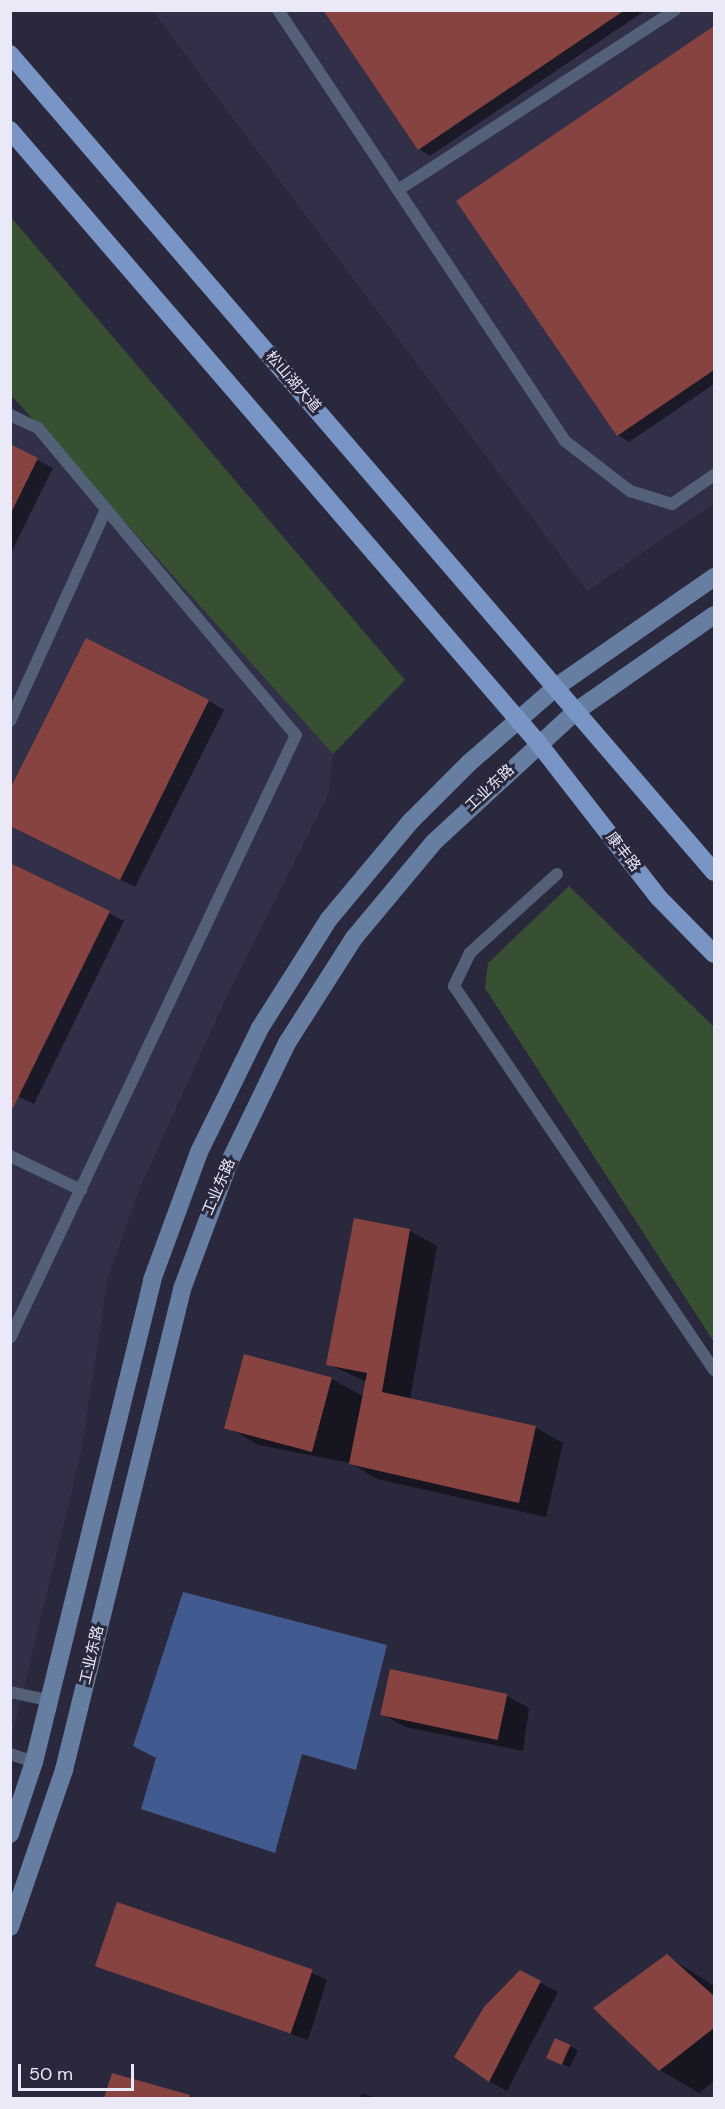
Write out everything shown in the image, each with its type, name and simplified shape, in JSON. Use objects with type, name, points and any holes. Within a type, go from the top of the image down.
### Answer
[{"type":"main road","name":"松山湖大道","points":[[10,54],[556,687],[575,712]]},
{"type":"main road","points":[[10,130],[539,744]]},
{"type":"main road","name":"工业东路","points":[[10,1834],[34,1762],[152,1280],[229,1087],[290,975],[329,919],[411,821],[518,720],[556,687],[714,577]]},
{"type":"main road","name":"工业东路","points":[[10,1927],[64,1770],[162,1358],[202,1229],[228,1165],[287,1042],[354,938],[434,842],[575,712],[714,615]]},
{"type":"main road","points":[[575,712],[714,873]]},
{"type":"main road","name":"康丰路","points":[[539,744],[659,898],[714,954]]},
{"type":"street","points":[[278,10],[565,441],[630,491],[672,504],[714,475]]},
{"type":"street","points":[[398,190],[675,10]]},
{"type":"street","points":[[10,415],[38,428],[296,735],[10,1338]]},
{"type":"street","points":[[10,721],[106,509]]},
{"type":"street","points":[[557,874],[470,953],[454,986],[714,1370]]},
{"type":"street","points":[[10,1155],[81,1190]]},
{"type":"street","points":[[10,1692],[49,1700]]},
{"type":"street","points":[[10,1754],[34,1762]]},
{"type":"shaded area","points":[[153,11],[714,11],[714,504],[587,591]]},
{"type":"shaded area","points":[[11,407],[37,422],[333,754],[329,793],[228,994],[140,1188],[108,1278],[81,1453],[11,1741]]},
{"type":"green space","points":[[10,216],[405,680],[333,754],[11,395]]},
{"type":"green space","points":[[569,886],[714,1027],[714,1342],[485,988],[488,963]]},
{"type":"water","points":[[183,1592],[387,1645],[356,1770],[302,1754],[275,1853],[141,1809],[156,1758],[133,1746]]},
{"type":"building","points":[[323,10],[625,10],[418,150]]},
{"type":"building","points":[[714,26],[714,370],[617,436],[456,201]]},
{"type":"building","points":[[10,444],[38,458],[10,515]]},
{"type":"building","points":[[86,638],[209,700],[120,880],[10,826],[10,789]]},
{"type":"building","points":[[10,863],[110,911],[10,1114]]},
{"type":"building","points":[[354,1218],[410,1229],[382,1392],[536,1426],[519,1503],[349,1464],[367,1373],[326,1365]]},
{"type":"building","points":[[244,1354],[332,1378],[312,1452],[224,1428]]},
{"type":"building","points":[[390,1669],[507,1694],[498,1740],[380,1715]]},
{"type":"building","points":[[117,1902],[313,1969],[291,2034],[95,1966]]},
{"type":"building","points":[[667,1954],[714,1996],[714,2028],[659,2071],[593,2008]]},
{"type":"building","points":[[520,1970],[541,1981],[489,2082],[454,2057],[484,2007]]},
{"type":"building","points":[[555,2038],[571,2045],[562,2065],[546,2058]]},
{"type":"building","points":[[112,2073],[190,2095],[190,2098],[104,2098]]}]
